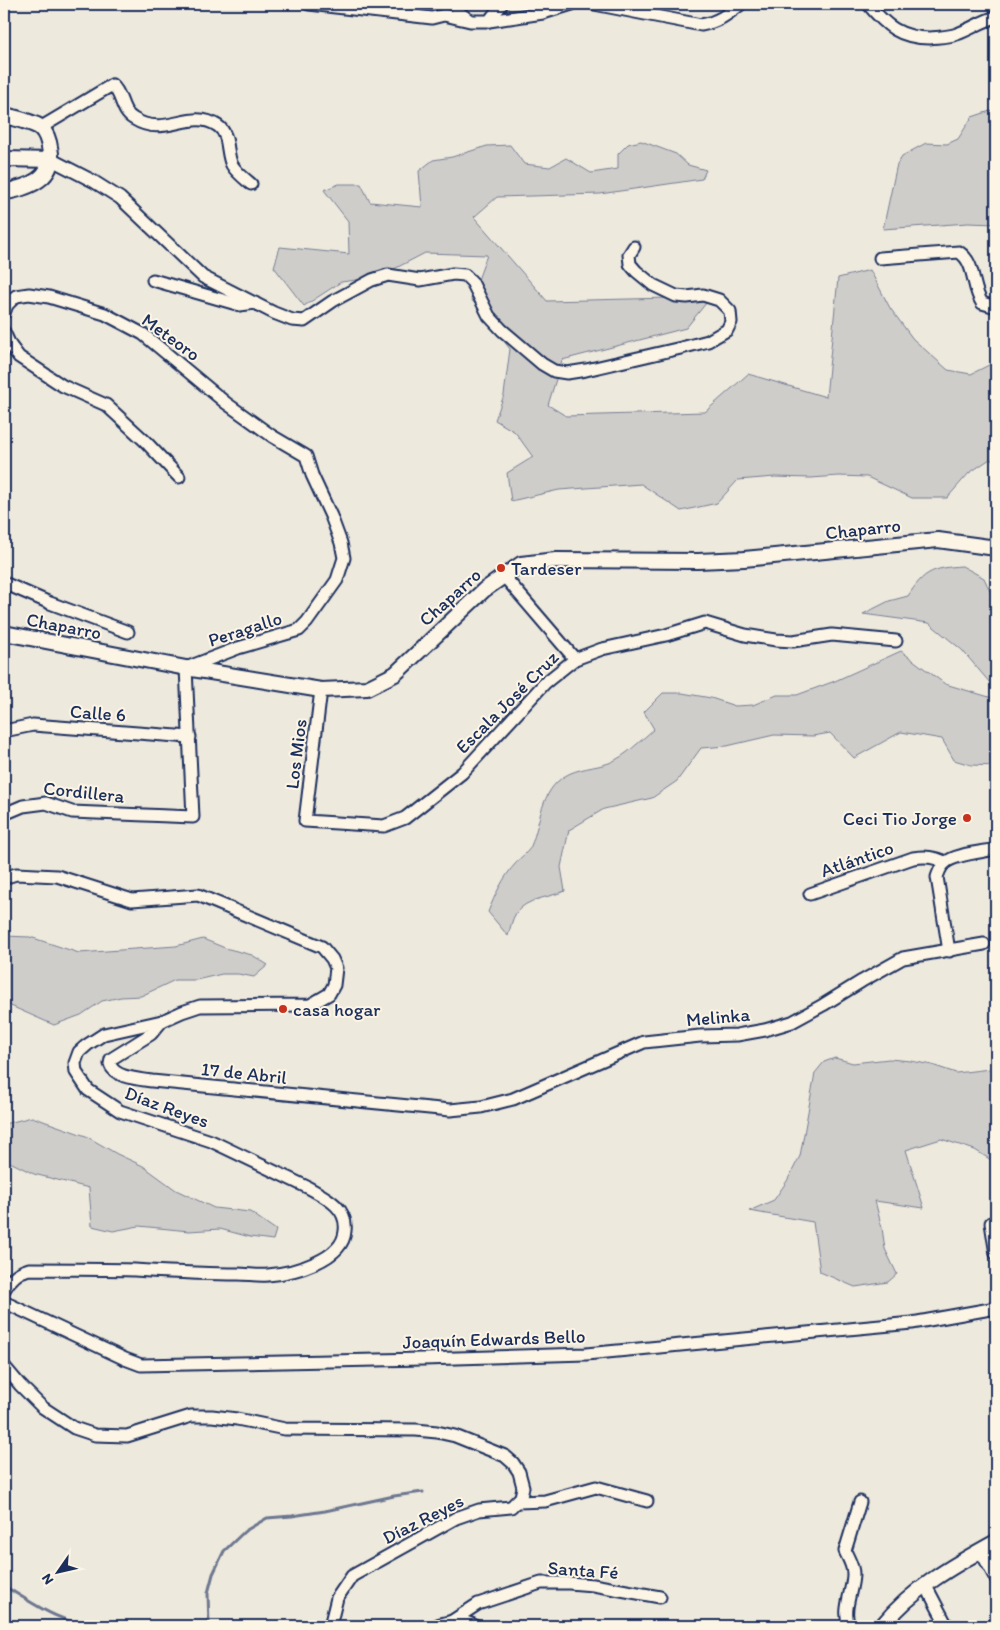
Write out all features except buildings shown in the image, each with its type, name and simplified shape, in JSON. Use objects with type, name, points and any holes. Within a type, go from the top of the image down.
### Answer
[{"type":"main road","points":[[4,115],[40,128],[47,138],[52,160],[48,168],[34,183],[21,189],[4,192]]},
{"type":"street","points":[[309,4],[432,18],[444,15],[470,21],[489,21],[543,13],[572,4]]},
{"type":"street","points":[[452,4],[470,21]]},
{"type":"street","points":[[489,21],[502,4]]},
{"type":"street","points":[[594,4],[701,24],[713,23],[740,4]]},
{"type":"street","points":[[868,4],[891,27],[904,35],[921,38],[948,37],[996,17]]},
{"type":"street","points":[[40,128],[112,85],[119,93],[124,109],[132,118],[143,124],[162,127],[200,119],[206,120],[220,128],[224,132],[233,167],[251,184]]},
{"type":"street","points":[[4,159],[52,160],[93,181],[120,198],[203,277],[292,320],[304,321],[333,301],[364,284],[388,275],[420,280],[453,274],[465,275],[472,282],[489,316],[502,330],[542,364],[554,371],[567,373],[708,341],[728,330],[731,322],[730,311],[719,300],[703,295],[676,296],[653,285],[636,271],[630,264],[629,255],[634,247]]},
{"type":"street","points":[[880,258],[959,252],[966,257],[970,265],[977,296],[982,303],[996,307]]},
{"type":"street","points":[[153,280],[240,305],[255,303]]},
{"type":"street","name":"Meteoro","points":[[4,313],[7,305],[16,296],[29,294],[49,296],[105,314],[143,334],[226,403],[272,436],[306,456]]},
{"type":"street","points":[[4,332],[10,345],[19,357],[63,386],[106,405],[145,441],[179,477]]},
{"type":"street","name":"Peragallo","points":[[186,668],[238,648],[299,630],[307,622],[337,580],[344,558],[341,542],[332,516],[312,475],[306,456]]},
{"type":"street","name":"Chaparro","points":[[4,633],[186,668],[321,690],[368,688],[394,674],[484,590],[521,564],[556,560],[698,561],[744,559],[938,540],[996,548]]},
{"type":"street","points":[[503,575],[575,659]]},
{"type":"street","points":[[4,584],[128,632]]},
{"type":"street","name":"Escala José Cruz","points":[[305,821],[384,826],[405,818],[462,773],[545,683],[575,659],[602,649],[666,635],[705,623],[745,635],[776,640],[793,641],[832,635],[896,640]]},
{"type":"street","points":[[186,668],[190,737]]},
{"type":"street","name":"Los Mios","points":[[305,821],[321,690]]},
{"type":"street","name":"Calle 6","points":[[4,731],[33,725],[190,737]]},
{"type":"street","name":"Cordillera","points":[[4,814],[23,806],[41,803],[54,805],[72,812],[193,817],[190,737]]},
{"type":"street","points":[[948,951],[937,878],[940,868],[945,862],[953,858],[996,849]]},
{"type":"street","name":"Atlántico","points":[[810,894],[913,858],[933,857],[945,862]]},
{"type":"street","name":"Díaz Reyes","points":[[4,878],[16,874],[58,876],[132,900],[198,895],[322,947],[332,959],[336,968],[334,986],[329,994],[310,1005],[200,1006],[162,1022],[104,1034],[79,1052],[75,1064],[76,1072],[82,1082],[98,1097],[120,1111],[211,1141],[323,1196],[339,1208],[344,1215],[346,1229],[342,1243],[329,1256],[288,1272],[267,1275],[170,1273],[135,1270],[29,1269],[13,1277],[4,1290]]},
{"type":"street","name":"Melinka","points":[[450,1110],[513,1099],[644,1042],[700,1036],[737,1035],[765,1030],[792,1022],[903,958],[984,944]]},
{"type":"street","name":"17 de Abril","points":[[162,1022],[151,1034],[111,1059],[110,1064],[114,1071],[127,1076],[152,1081],[450,1110]]},
{"type":"street","points":[[992,1223],[996,1254]]},
{"type":"street","name":"Joaquín Edwards Bello","points":[[4,1302],[141,1365],[586,1354],[912,1323],[996,1308]]},
{"type":"street","points":[[4,1366],[20,1386],[42,1407],[74,1428],[94,1435],[126,1436],[191,1416],[212,1416],[237,1418],[285,1429],[416,1430],[455,1436],[505,1456],[513,1463],[519,1472],[523,1487],[518,1502]]},
{"type":"street","name":"Díaz Reyes","points":[[330,1626],[337,1598],[352,1576],[456,1518],[479,1510],[510,1507],[518,1502],[545,1501],[596,1487],[647,1501]]},
{"type":"street","points":[[849,1626],[846,1614],[853,1574],[852,1566],[845,1551],[860,1502]]},
{"type":"street","points":[[882,1626],[925,1584],[948,1568],[996,1542]]},
{"type":"street","points":[[980,1550],[996,1579]]},
{"type":"street","name":"Santa Fé","points":[[446,1624],[478,1604],[541,1583],[593,1585],[660,1597]]},
{"type":"street","points":[[925,1584],[948,1626]]},
{"type":"street","points":[[446,1624],[466,1622],[472,1626]]},
{"type":"shaded area","points":[[996,109],[996,224],[968,223],[883,229],[897,164],[902,156],[926,143],[947,144],[958,139],[972,117]]},
{"type":"shaded area","points":[[641,141],[676,154],[688,165],[706,170],[702,179],[600,194],[497,197],[474,217],[547,301],[711,297],[686,328],[562,360],[548,405],[566,416],[705,412],[748,374],[826,397],[838,278],[870,270],[890,308],[913,339],[948,370],[971,374],[996,363],[996,463],[990,459],[969,473],[947,498],[912,498],[867,477],[839,476],[811,478],[775,477],[738,480],[717,503],[681,511],[641,484],[559,490],[511,501],[507,473],[533,457],[515,432],[495,420],[504,395],[510,349],[471,299],[487,255],[425,253],[371,278],[341,282],[304,306],[274,267],[280,247],[349,254],[348,221],[324,190],[339,184],[361,184],[370,202],[422,207],[419,171],[433,160],[452,157],[487,146],[510,145],[524,164],[550,167],[566,158],[591,173],[618,169],[618,154],[628,144]]},
{"type":"shaded area","points":[[962,566],[984,578],[996,604],[996,690],[962,650],[929,623],[863,614],[889,601],[908,596],[919,581],[930,572]]},
{"type":"shaded area","points":[[901,651],[945,684],[996,699],[996,766],[971,765],[954,760],[942,739],[901,732],[854,758],[830,733],[813,736],[774,735],[727,746],[701,748],[677,781],[652,798],[604,809],[569,830],[561,867],[565,891],[526,904],[513,918],[508,936],[488,912],[507,874],[531,846],[546,798],[557,782],[575,771],[609,763],[638,743],[654,729],[644,712],[663,693],[682,693],[711,698],[735,706],[753,705],[777,695],[797,695],[835,681]]},
{"type":"shaded area","points":[[4,936],[30,937],[79,953],[176,946],[203,939],[225,948],[252,955],[268,965],[254,977],[222,974],[196,980],[175,980],[141,996],[121,997],[102,1001],[81,1015],[54,1025],[4,1003]]},
{"type":"shaded area","points":[[835,1058],[853,1063],[889,1059],[911,1061],[932,1065],[956,1073],[990,1069],[996,1064],[996,1163],[975,1150],[941,1139],[906,1150],[924,1208],[875,1201],[885,1249],[897,1274],[888,1282],[855,1287],[820,1272],[813,1222],[749,1211],[774,1200],[787,1181],[800,1156],[815,1073],[824,1062]]},
{"type":"shaded area","points":[[32,1117],[86,1136],[143,1166],[176,1190],[214,1208],[250,1212],[276,1230],[273,1240],[250,1237],[220,1229],[189,1231],[139,1226],[113,1231],[92,1226],[89,1188],[34,1174],[4,1159],[4,1124]]},
{"type":"waterway","points":[[209,1626],[208,1593],[213,1574],[224,1551],[245,1531],[267,1518],[325,1511],[394,1496],[423,1492]]},
{"type":"waterway","points":[[4,1586],[58,1617],[95,1626]]},
{"type":"place","name":"Tardeser","points":[[501,568]]},
{"type":"place","name":"Ceci Tio Jorge","points":[[967,818]]},
{"type":"place","name":"casa hogar","points":[[283,1009]]}]
